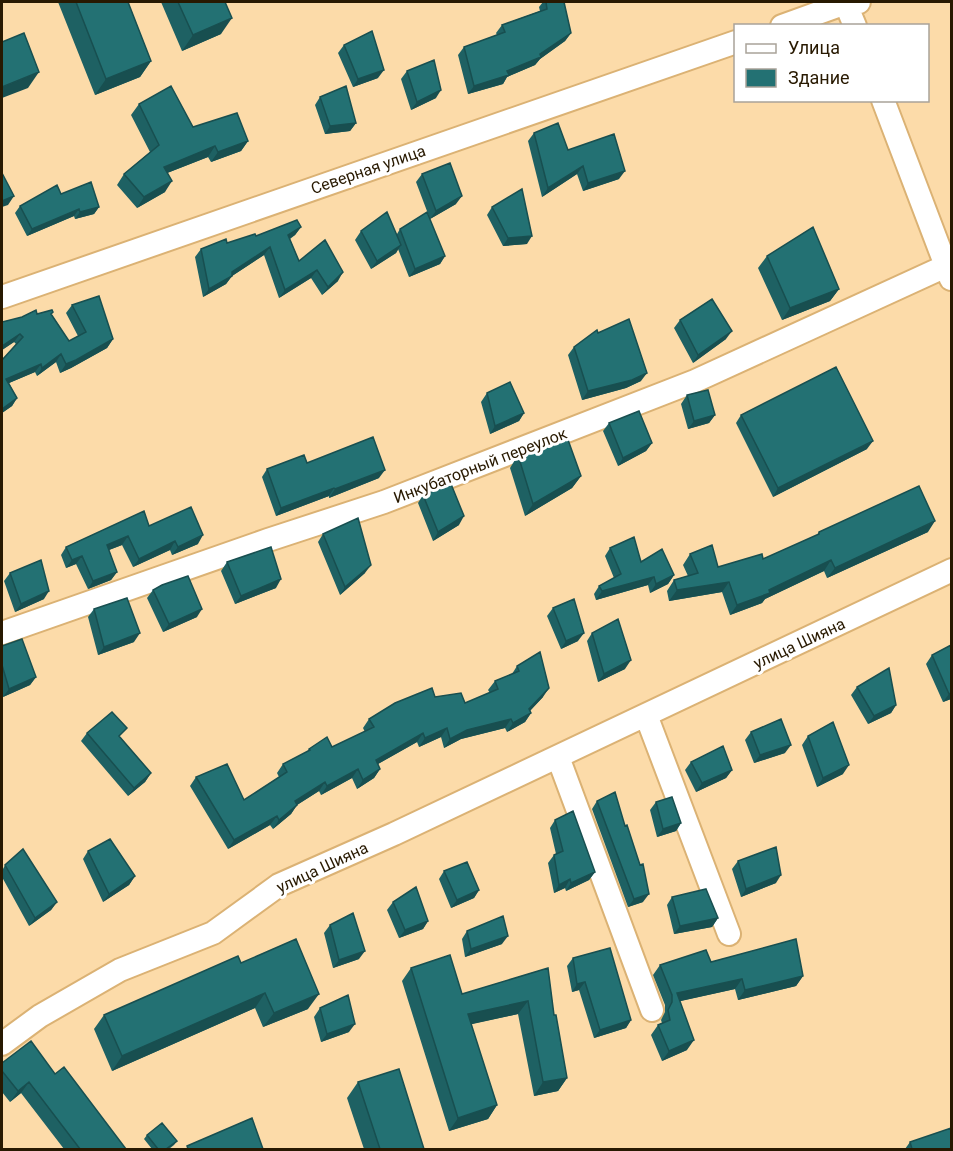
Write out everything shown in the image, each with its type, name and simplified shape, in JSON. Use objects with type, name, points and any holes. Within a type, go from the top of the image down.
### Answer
[{"type":"street","points":[[788,24],[850,2],[855,24]]},
{"type":"street","name":"Северная улица","points":[[2,297],[734,42]]},
{"type":"street","points":[[884,102],[949,273]]},
{"type":"street","name":"Инкубаторный переулок","points":[[2,633],[384,502],[695,381],[949,273]]},
{"type":"street","name":"улица Шияна","points":[[2,1044],[40,1016],[120,970],[213,933],[279,885],[394,834],[951,570]]},
{"type":"street","points":[[646,715],[729,934]]},
{"type":"street","points":[[558,757],[652,1010]]},
{"type":"building","points":[[76,2],[128,2],[151,61],[106,79]]},
{"type":"building","points":[[178,2],[225,2],[232,18],[193,35]]},
{"type":"building","points":[[546,2],[564,2],[571,33],[540,54],[541,57],[507,71],[509,75],[474,86],[464,47],[505,32],[502,25],[547,9]]},
{"type":"building","points":[[372,31],[384,70],[358,79],[344,45]]},
{"type":"building","points":[[24,33],[39,72],[2,87],[2,42]]},
{"type":"building","points":[[434,60],[441,90],[417,102],[407,71]]},
{"type":"building","points":[[171,86],[193,127],[237,113],[248,141],[218,152],[215,146],[164,167],[172,181],[144,197],[124,174],[159,145],[139,104]]},
{"type":"building","points":[[346,86],[356,123],[330,126],[320,97]]},
{"type":"building","points":[[558,123],[568,150],[614,134],[625,171],[588,183],[583,166],[548,188],[534,133]]},
{"type":"building","points":[[450,163],[462,196],[436,211],[422,174]]},
{"type":"building","points":[[2,173],[14,196],[2,201]]},
{"type":"building","points":[[91,182],[99,207],[80,212],[79,209],[32,229],[20,206],[57,185],[61,194]]},
{"type":"building","points":[[522,189],[532,236],[508,238],[492,207]]},
{"type":"building","points":[[387,212],[401,245],[377,261],[361,231]]},
{"type":"building","points":[[427,212],[445,256],[415,269],[400,229]]},
{"type":"building","points":[[297,220],[301,227],[288,235],[299,261],[325,240],[343,272],[328,287],[317,270],[285,290],[270,247],[232,272],[232,276],[209,289],[201,249],[226,239],[227,243],[255,234],[256,236]]},
{"type":"building","points":[[813,227],[839,289],[790,308],[767,256]]},
{"type":"building","points":[[99,296],[113,339],[66,364],[61,354],[42,368],[41,364],[6,379],[17,398],[2,409],[2,360],[23,337],[20,334],[2,346],[2,322],[22,317],[36,310],[37,314],[52,310],[51,314],[69,341],[86,332],[72,305]]},
{"type":"building","points":[[712,299],[732,331],[698,355],[680,320]]},
{"type":"building","points":[[629,319],[647,373],[632,380],[588,391],[574,347],[597,330],[598,333]]},
{"type":"building","points":[[836,367],[873,441],[778,488],[741,415]]},
{"type":"building","points":[[510,382],[524,413],[495,426],[487,393]]},
{"type":"building","points":[[708,390],[715,415],[694,421],[687,395]]},
{"type":"building","points":[[639,411],[652,443],[623,458],[609,423]]},
{"type":"building","points":[[373,437],[385,470],[281,508],[267,469],[304,455],[307,463]]},
{"type":"building","points":[[567,437],[581,476],[533,504],[518,455]]},
{"type":"building","points":[[451,484],[464,516],[438,532],[423,495]]},
{"type":"building","points":[[919,486],[935,521],[835,568],[831,560],[769,590],[770,593],[737,605],[729,582],[677,590],[674,580],[698,573],[690,554],[712,545],[718,567],[762,554],[763,559]]},
{"type":"building","points":[[191,507],[203,535],[178,547],[175,541],[139,559],[128,536],[107,545],[117,572],[93,581],[82,556],[72,560],[66,547],[144,511],[149,526]]},
{"type":"building","points":[[358,518],[371,565],[345,587],[323,534]]},
{"type":"building","points":[[634,537],[641,562],[662,549],[674,575],[656,584],[654,577],[602,591],[599,586],[621,574],[610,548]]},
{"type":"building","points":[[271,547],[281,579],[241,596],[227,562]]},
{"type":"building","points":[[41,560],[49,591],[21,604],[10,573]]},
{"type":"building","points":[[188,576],[202,609],[169,624],[153,590]]},
{"type":"building","points":[[127,598],[140,633],[104,647],[94,609]]},
{"type":"building","points":[[574,599],[584,633],[566,641],[553,608]]},
{"type":"building","points":[[618,619],[631,660],[604,674],[592,633]]},
{"type":"building","points":[[22,639],[36,677],[9,689],[2,665],[2,646]]},
{"type":"building","points":[[951,645],[951,693],[949,694],[932,655]]},
{"type":"building","points":[[540,652],[549,688],[529,709],[531,713],[513,723],[511,719],[467,730],[450,739],[447,728],[425,738],[423,733],[376,760],[380,769],[363,780],[358,769],[327,786],[325,782],[295,801],[297,805],[279,820],[277,816],[234,840],[196,777],[227,764],[244,800],[287,772],[283,764],[310,750],[327,737],[332,747],[374,727],[369,719],[395,703],[432,688],[435,697],[461,693],[465,703],[498,689],[495,681],[519,671],[517,666]]},
{"type":"building","points":[[889,668],[896,705],[874,716],[857,687]]},
{"type":"building","points":[[112,712],[127,728],[119,736],[151,773],[134,788],[87,733]]},
{"type":"building","points":[[781,719],[791,745],[760,755],[751,732]]},
{"type":"building","points":[[833,722],[849,765],[823,778],[808,736]]},
{"type":"building","points":[[723,746],[732,770],[702,783],[691,762]]},
{"type":"building","points":[[615,792],[640,865],[643,864],[649,894],[634,899],[597,801]]},
{"type":"building","points":[[672,797],[681,823],[663,829],[656,802]]},
{"type":"building","points":[[573,811],[595,872],[571,883],[570,879],[559,885],[554,855],[563,851],[555,820]]},
{"type":"building","points":[[110,839],[135,876],[109,894],[88,851]]},
{"type":"building","points":[[776,847],[781,875],[746,889],[738,861]]},
{"type":"building","points":[[23,849],[57,902],[35,918],[5,865]]},
{"type":"building","points":[[467,862],[479,890],[457,900],[444,871]]},
{"type":"building","points":[[416,887],[428,921],[405,930],[393,902]]},
{"type":"building","points":[[706,889],[718,918],[680,926],[672,897]]},
{"type":"building","points":[[353,913],[365,951],[339,960],[330,925]]},
{"type":"building","points":[[503,916],[508,936],[471,949],[467,931]]},
{"type":"building","points":[[296,939],[319,994],[274,1013],[265,993],[122,1056],[104,1015],[238,956],[241,963]]},
{"type":"building","points":[[796,939],[803,976],[745,990],[742,979],[677,993],[694,1040],[669,1051],[658,1025],[670,1020],[668,1010],[672,1002],[672,995],[660,965],[706,950],[711,962]]},
{"type":"building","points":[[610,948],[631,1020],[600,1030],[585,982],[577,984],[573,958]]},
{"type":"building","points":[[450,955],[462,994],[548,968],[554,1015],[556,1015],[567,1078],[543,1082],[528,1001],[468,1014],[497,1105],[458,1118],[411,968]]},
{"type":"building","points":[[348,995],[355,1024],[327,1034],[320,1008]]},
{"type":"building","points":[[31,1041],[55,1074],[64,1067],[126,1149],[80,1149],[29,1082],[18,1091],[2,1071],[2,1063]]},
{"type":"building","points":[[399,1069],[424,1149],[380,1149],[358,1082]]},
{"type":"building","points":[[252,1118],[263,1149],[188,1149],[187,1146]]},
{"type":"building","points":[[162,1123],[177,1141],[166,1149],[158,1149],[147,1135]]},
{"type":"building","points":[[951,1128],[951,1149],[912,1149],[910,1142]]}]
